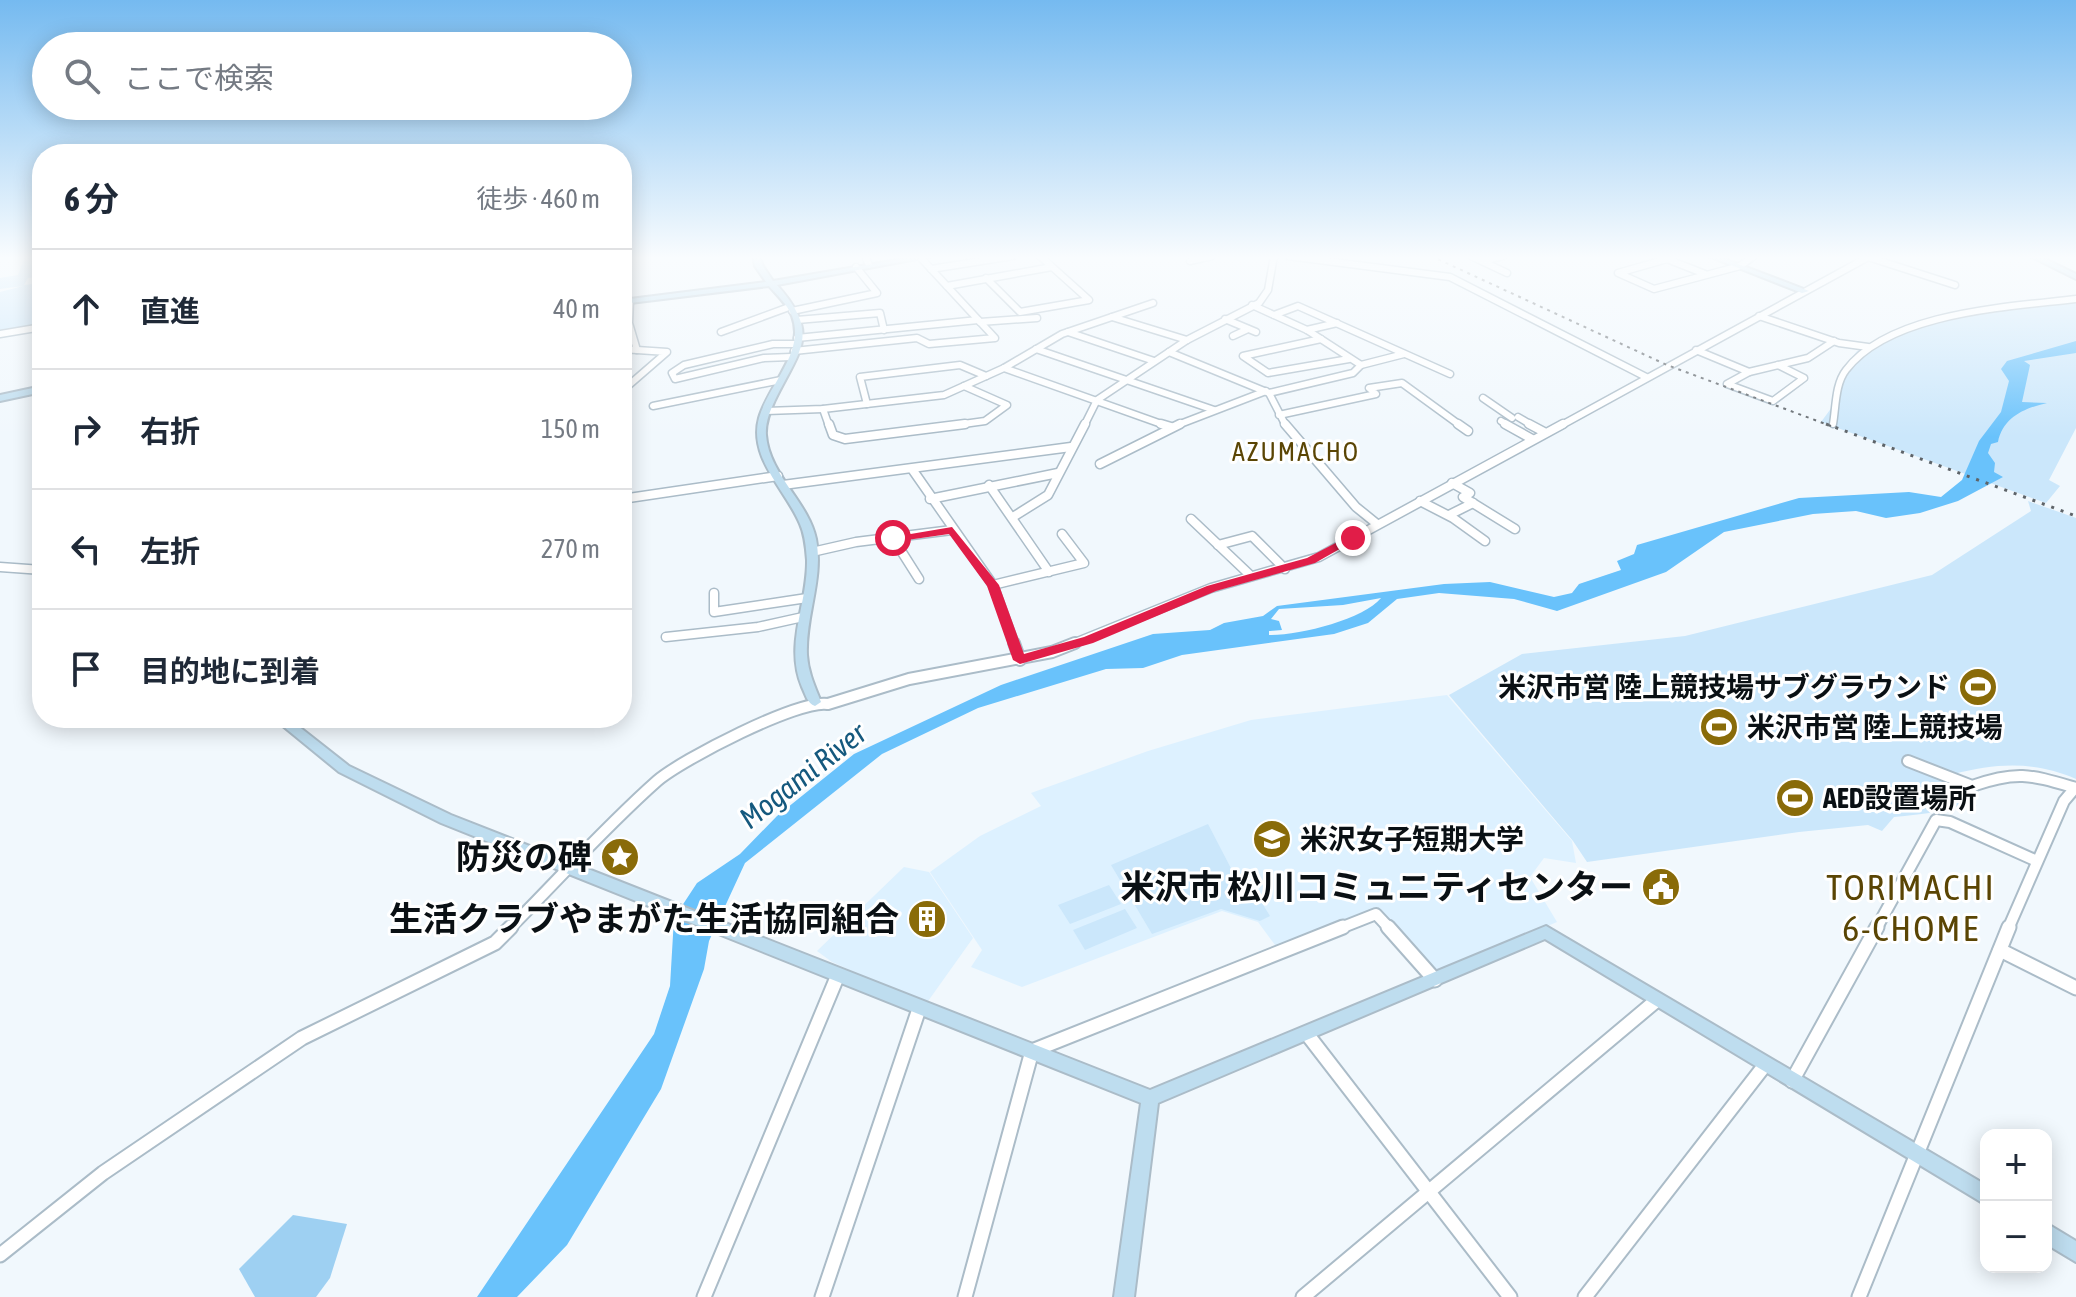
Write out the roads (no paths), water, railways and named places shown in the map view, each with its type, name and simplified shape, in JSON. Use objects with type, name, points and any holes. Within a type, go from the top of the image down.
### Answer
[{"type":"street","points":[[721,332],[780,317]]},
{"type":"street","points":[[793,317],[794,348],[766,411],[761,439],[780,480],[803,514],[812,552],[799,658],[815,702]]},
{"type":"street","points":[[881,317],[884,330]]},
{"type":"street","points":[[975,317],[979,321],[995,338],[929,344],[917,338],[794,348],[773,344],[684,365],[672,373],[675,379],[794,348],[884,330],[979,321],[1037,318]]},
{"type":"street","points":[[766,411],[823,409],[944,395],[1004,368],[1068,332],[1112,317],[1187,340]]},
{"type":"street","points":[[1013,517],[1048,495],[1097,400],[1187,340],[1230,317]]},
{"type":"street","points":[[1277,317],[1307,330],[1361,365]]},
{"type":"street","points":[[1322,317],[1450,374]]},
{"type":"street","points":[[1527,317],[1646,377]]},
{"type":"street","points":[[0,1255],[103,1173],[302,1038],[495,943],[659,779],[757,725],[815,702],[828,704],[909,679],[1020,660],[1089,640],[1211,588],[1319,557],[1758,317]]},
{"type":"street","points":[[1761,317],[1834,341],[1868,347]]},
{"type":"street","points":[[1833,424],[1844,373],[1868,347],[1935,323],[1973,317]]},
{"type":"street","points":[[1225,319],[1252,330],[1233,336]]},
{"type":"street","points":[[1307,330],[1337,323]]},
{"type":"street","points":[[0,334],[32,329]]},
{"type":"street","points":[[1068,332],[1154,361]]},
{"type":"street","points":[[632,333],[637,350]]},
{"type":"street","points":[[1321,339],[1243,356],[1268,373],[1349,359]]},
{"type":"street","points":[[1778,365],[1804,378],[1773,401],[1727,384],[1749,372],[1778,365],[1808,358],[1834,341]]},
{"type":"street","points":[[1036,349],[1214,410]]},
{"type":"street","points":[[632,350],[667,352],[632,382]]},
{"type":"street","points":[[1696,350],[1749,372]]},
{"type":"street","points":[[1169,352],[1267,392],[1279,415],[1356,507],[1377,524]]},
{"type":"street","points":[[1100,464],[1171,427],[1214,410],[1267,392],[1353,373],[1361,365],[1405,354]]},
{"type":"street","points":[[867,404],[860,377],[960,365],[986,376]]},
{"type":"street","points":[[1004,368],[1171,427]]},
{"type":"street","points":[[653,406],[781,380]]},
{"type":"street","points":[[1279,415],[1334,406],[1376,394],[1369,388],[1402,383],[1468,431]]},
{"type":"street","points":[[823,409],[833,435],[845,439],[985,421],[1007,405],[964,386]]},
{"type":"street","points":[[0,398],[32,391]]},
{"type":"street","points":[[1483,398],[1544,432]]},
{"type":"street","points":[[1501,421],[1532,439]]},
{"type":"street","points":[[632,498],[780,480],[912,469],[1071,447]]},
{"type":"street","points":[[912,469],[930,499],[993,585],[1020,660]]},
{"type":"street","points":[[930,499],[1058,473]]},
{"type":"street","points":[[1452,483],[1470,493],[1463,497],[1515,529]]},
{"type":"street","points":[[989,485],[1049,572]]},
{"type":"street","points":[[1420,501],[1449,515],[1485,541]]},
{"type":"street","points":[[1449,515],[1473,503]]},
{"type":"street","points":[[1191,519],[1251,576]]},
{"type":"street","points":[[812,552],[952,530]]},
{"type":"street","points":[[993,585],[1084,563],[1062,534]]},
{"type":"street","points":[[1218,545],[1252,536],[1285,569]]},
{"type":"street","points":[[893,538],[919,579]]},
{"type":"street","points":[[0,567],[32,569]]},
{"type":"street","points":[[714,593],[714,612],[807,598]]},
{"type":"street","points":[[666,637],[758,627],[803,617]]},
{"type":"street","points":[[291,728],[314,748],[369,784],[446,819],[1150,1098],[1546,932],[1980,1192]]},
{"type":"street","points":[[1859,1297],[1915,1152],[2037,861],[2064,801],[2076,788],[2031,775],[2004,775],[1972,786],[1908,761]]},
{"type":"street","points":[[1792,1081],[1936,820],[1950,822],[2037,861]]},
{"type":"street","points":[[1032,1051],[1376,914],[1435,980]]},
{"type":"street","points":[[2000,950],[2076,988]]},
{"type":"street","points":[[704,1297],[838,975]]},
{"type":"street","points":[[1303,1297],[1657,1000]]},
{"type":"street","points":[[822,1297],[919,1009]]},
{"type":"street","points":[[1307,1034],[1510,1297]]},
{"type":"street","points":[[965,1297],[1032,1051]]},
{"type":"street","points":[[1585,1297],[1765,1065]]},
{"type":"street","points":[[1124,1297],[1150,1098]]},
{"type":"street","points":[[2052,1237],[2076,1252]]},
{"type":"waterway","points":[[0,401],[32,394]]},
{"type":"railway","points":[[1562,317],[1667,365],[1831,426]]},
{"type":"railway","points":[[1826,424],[2076,516]]},
{"type":"place","name":"米沢市営 陸上競技場サブグラウンド","points":[[1978,687]]},
{"type":"place","name":"米沢市営 陸上競技場","points":[[1719,727]]},
{"type":"place","name":"AED設置場所","points":[[1795,798]]},
{"type":"place","name":"米沢女子短期大学","points":[[1272,839]]},
{"type":"place","name":"防災の碑","points":[[620,857]]},
{"type":"place","name":"米沢市 松川コミュニティセンター","points":[[1661,887]]},
{"type":"place","name":"生活クラブやまがた生活協同組合","points":[[927,919]]},
{"type":"district","name":"AZUMACHO","points":[[1296,452]]},
{"type":"district","name":"TORIMACHI 6-CHOME","points":[[1911,908]]},
{"type":"water label","name":"Mogami River","points":[[803,776]]}]
